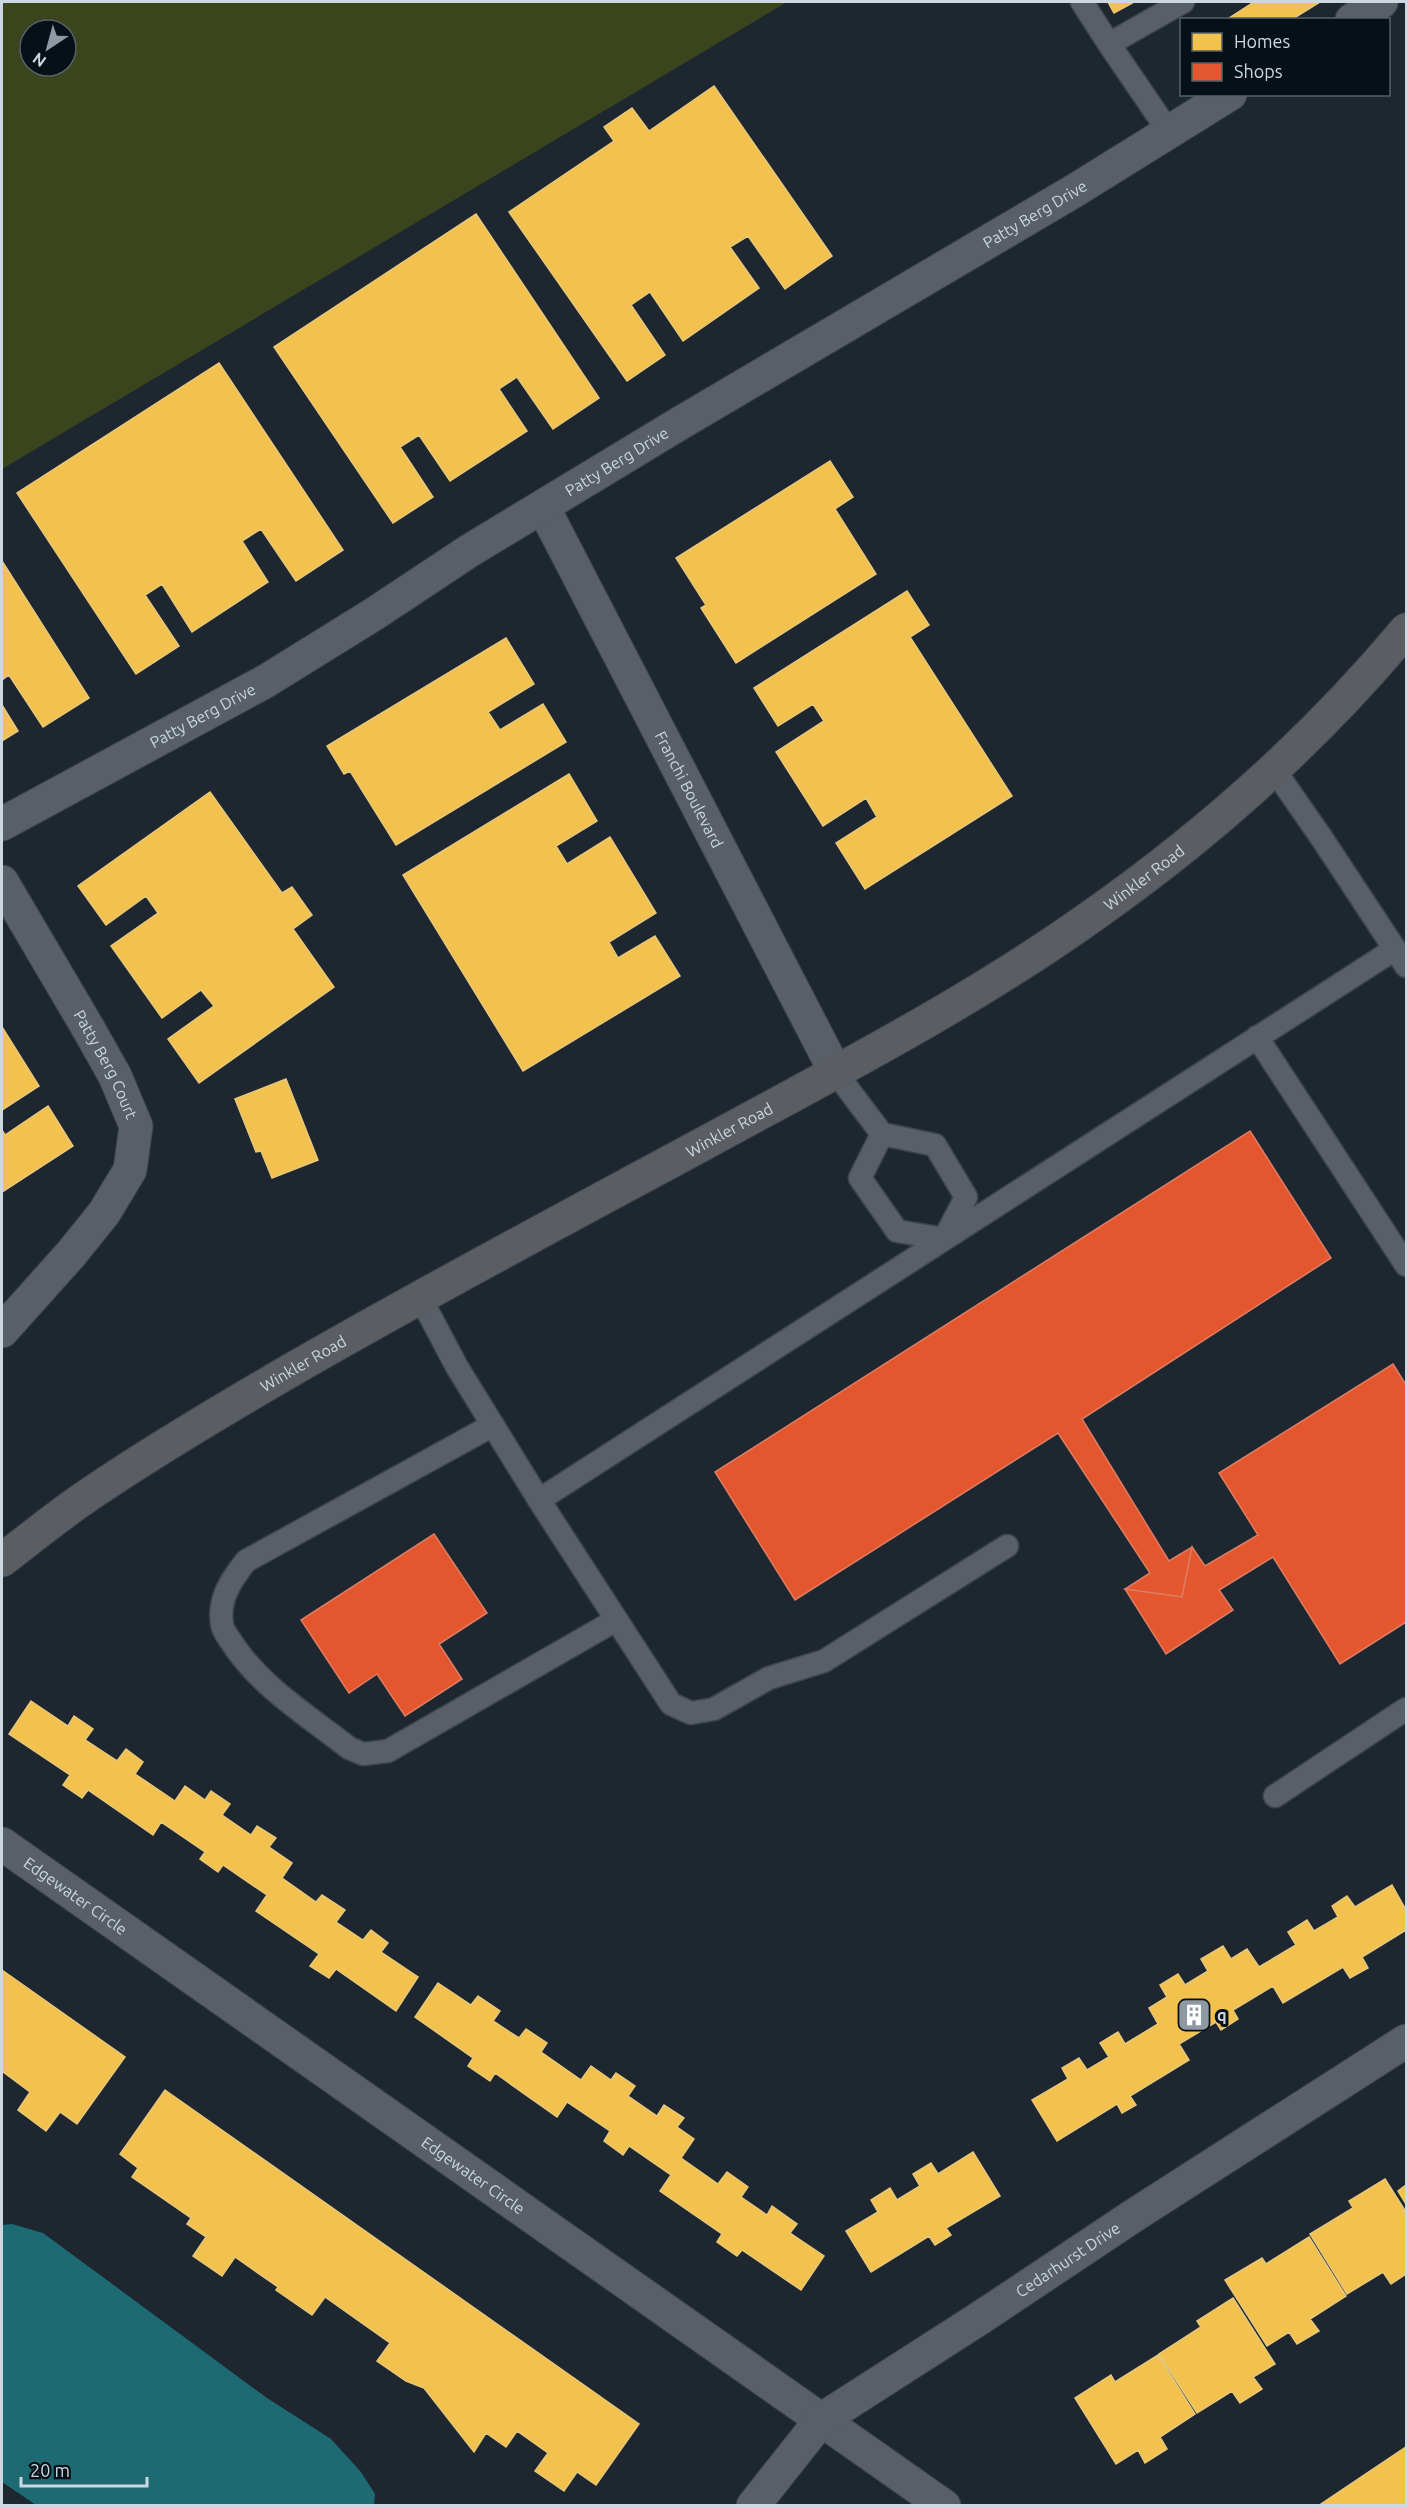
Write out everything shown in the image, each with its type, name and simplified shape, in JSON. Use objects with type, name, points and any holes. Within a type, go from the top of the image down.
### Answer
[{"type":"street","points":[[1355,18],[1381,2]]},
{"type":"street","name":"Patty Berg Drive","points":[[2,824],[266,681],[543,507],[1227,96]]},
{"type":"street","name":"Franchi Boulevard","points":[[543,507],[836,1073]]},
{"type":"street","name":"Winkler Road","points":[[2,1560],[87,1495],[182,1433],[420,1297],[836,1073],[1002,975],[1092,916],[1178,852],[1272,768],[1371,673],[1407,630]]},
{"type":"street","name":"Patty Berg Court","points":[[2,882],[115,1076],[136,1126],[130,1170],[104,1213],[71,1254],[2,1331]]},
{"type":"street","name":"Edgewater Circle","points":[[2,1844],[944,2505]]},
{"type":"street","name":"Cedarhurst Drive","points":[[753,2505],[821,2420],[1133,2216],[1407,2042]]},
{"type":"lane","points":[[1082,2],[1169,132]]},
{"type":"lane","points":[[1109,44],[1183,2]]},
{"type":"lane","points":[[539,1500],[1257,1037],[1401,957],[1272,768]]},
{"type":"lane","points":[[1257,1037],[1407,1265]]},
{"type":"lane","points":[[836,1073],[882,1134],[935,1145],[966,1197],[945,1239]]},
{"type":"lane","points":[[882,1134],[860,1178],[897,1231],[945,1239]]},
{"type":"lane","points":[[420,1297],[457,1367],[616,1620],[671,1704],[691,1713],[714,1709],[769,1678],[824,1661],[1006,1546]]},
{"type":"lane","points":[[493,1425],[246,1562],[233,1576],[222,1600],[222,1626],[235,1647],[263,1681],[349,1748],[363,1754],[388,1751],[616,1620]]},
{"type":"lane","points":[[1275,1796],[1407,1709]]},
{"type":"green space","points":[[2,2],[787,2],[2,469]]},
{"type":"water","points":[[12,2224],[43,2233],[267,2398],[331,2439],[361,2472],[375,2494],[374,2505],[36,2505],[2,2482],[2,2225]]},
{"type":"building: Homes","points":[[1108,2],[1134,2],[1114,13]]},
{"type":"building: Homes","points":[[1254,2],[1320,2],[1294,18],[1229,18]]},
{"type":"building: Homes","points":[[714,86],[832,256],[785,289],[748,236],[730,247],[759,288],[683,341],[650,292],[631,305],[665,355],[627,381],[509,212],[614,141],[604,127],[632,108],[649,131]]},
{"type":"building: Homes","points":[[476,214],[599,398],[553,429],[517,377],[499,389],[527,431],[450,481],[419,435],[400,447],[433,497],[393,523],[274,347]]},
{"type":"building: Homes","points":[[219,363],[343,550],[296,581],[261,529],[242,541],[268,582],[192,632],[162,584],[145,595],[179,646],[136,674],[17,493]]},
{"type":"building: Homes","points":[[830,461],[853,497],[835,509],[876,574],[736,663],[701,608],[706,605],[676,558]]},
{"type":"building: Homes","points":[[2,561],[89,698],[43,727],[9,675],[2,680]]},
{"type":"building: Homes","points":[[907,591],[929,625],[910,637],[1012,796],[865,889],[836,843],[877,817],[866,798],[823,826],[776,752],[824,721],[813,704],[778,726],[754,688]]},
{"type":"building: Homes","points":[[506,638],[534,684],[488,712],[500,730],[543,704],[566,742],[396,845],[350,771],[344,774],[327,746]]},
{"type":"building: Homes","points":[[2,705],[18,731],[2,741]]},
{"type":"building: Homes","points":[[569,774],[597,821],[556,846],[567,864],[610,837],[656,913],[609,942],[618,958],[655,936],[680,976],[523,1071],[403,875]]},
{"type":"building: Homes","points":[[210,792],[282,893],[292,887],[312,915],[293,929],[334,987],[199,1083],[168,1039],[214,1006],[201,990],[162,1018],[111,946],[158,913],[146,896],[106,925],[78,886]]},
{"type":"building: Homes","points":[[2,1027],[39,1086],[2,1110]]},
{"type":"building: Homes","points":[[286,1079],[318,1160],[272,1178],[261,1151],[256,1152],[235,1099]]},
{"type":"building: Homes","points":[[48,1106],[73,1146],[2,1192],[2,1130],[5,1135]]},
{"type":"building: Homes","points":[[31,1701],[68,1726],[74,1716],[93,1729],[85,1740],[117,1761],[126,1749],[143,1762],[135,1774],[175,1801],[185,1786],[205,1800],[211,1791],[230,1804],[222,1815],[251,1835],[257,1826],[276,1838],[269,1847],[292,1863],[282,1878],[316,1902],[322,1895],[345,1910],[336,1922],[363,1940],[371,1930],[388,1943],[381,1952],[418,1977],[396,2011],[336,1969],[329,1978],[310,1966],[319,1954],[256,1911],[267,1895],[223,1865],[218,1872],[200,1859],[205,1852],[161,1822],[153,1835],[88,1790],[82,1798],[63,1785],[70,1775],[9,1734]]},
{"type":"building: Homes","name":"q","points":[[1392,1885],[1406,1910],[1406,1930],[1362,1957],[1368,1968],[1350,1978],[1343,1967],[1283,2003],[1273,1986],[1233,2010],[1238,2019],[1221,2030],[1216,2022],[1179,2044],[1189,2060],[1130,2096],[1136,2105],[1122,2113],[1117,2104],[1057,2141],[1032,2100],[1068,2079],[1062,2068],[1079,2058],[1087,2070],[1109,2057],[1100,2043],[1118,2032],[1125,2044],[1158,2024],[1149,2008],[1167,1997],[1160,1985],[1178,1974],[1185,1985],[1208,1971],[1201,1959],[1223,1946],[1231,1959],[1247,1949],[1259,1967],[1296,1945],[1288,1932],[1307,1920],[1314,1931],[1338,1917],[1332,1906],[1347,1896],[1355,1907]]},
{"type":"building: Homes","points":[[2,1970],[125,2057],[77,2124],[60,2112],[46,2131],[18,2110],[30,2092],[2,2071]]},
{"type":"building: Homes","points":[[438,1983],[471,2005],[478,1996],[500,2011],[493,2021],[519,2038],[526,2029],[547,2043],[541,2052],[581,2080],[591,2066],[611,2080],[616,2073],[635,2086],[628,2096],[657,2116],[664,2105],[684,2118],[677,2127],[694,2139],[681,2158],[718,2184],[727,2172],[748,2187],[741,2197],[767,2215],[772,2206],[797,2224],[790,2233],[824,2256],[801,2290],[742,2250],[737,2256],[717,2242],[722,2234],[660,2191],[671,2175],[629,2146],[623,2155],[604,2141],[610,2131],[567,2102],[557,2117],[495,2073],[490,2081],[468,2066],[473,2058],[415,2017]]},
{"type":"building: Homes","points":[[165,2090],[639,2424],[596,2485],[577,2472],[564,2491],[535,2471],[548,2453],[517,2431],[506,2447],[486,2433],[474,2452],[424,2388],[406,2381],[377,2361],[390,2343],[325,2297],[312,2315],[276,2290],[278,2287],[235,2257],[222,2276],[193,2256],[206,2237],[187,2224],[191,2218],[132,2177],[138,2168],[120,2154]]},
{"type":"building: Homes","points":[[973,2152],[1000,2196],[946,2228],[951,2235],[935,2245],[929,2236],[871,2272],[846,2231],[878,2212],[871,2200],[890,2188],[897,2200],[920,2186],[913,2174],[931,2163],[938,2174]]},
{"type":"building: Homes","points":[[1385,2179],[1406,2212],[1406,2274],[1391,2284],[1383,2272],[1347,2294],[1310,2234],[1353,2208],[1349,2201]]},
{"type":"building: Homes","points":[[1406,2185],[1406,2204],[1398,2191]]},
{"type":"building: Homes","points":[[1309,2237],[1346,2296],[1310,2319],[1319,2331],[1297,2344],[1289,2332],[1267,2346],[1225,2280],[1262,2258],[1266,2264]]},
{"type":"building: Homes","points":[[1233,2298],[1275,2364],[1253,2377],[1262,2389],[1240,2403],[1232,2391],[1197,2413],[1159,2354],[1201,2327],[1197,2321]]},
{"type":"building: Homes","points":[[1158,2355],[1195,2414],[1160,2437],[1167,2449],[1145,2463],[1138,2450],[1116,2464],[1075,2398],[1111,2375],[1115,2382]]},
{"type":"building: Homes","points":[[1406,2447],[1406,2506],[1318,2506]]},
{"type":"building: Shops","points":[[1250,1131],[1331,1258],[1082,1419],[1169,1561],[1192,1547],[1182,1597],[1125,1589],[1150,1573],[1058,1433],[795,1600],[715,1472]]},
{"type":"building: Shops","points":[[1393,1364],[1406,1385],[1406,1622],[1340,1664],[1273,1557],[1219,1590],[1233,1610],[1166,1654],[1125,1589],[1182,1597],[1192,1547],[1205,1566],[1258,1535],[1219,1473]]},
{"type":"building: Shops","points":[[434,1534],[487,1613],[439,1644],[462,1679],[405,1716],[377,1674],[349,1693],[301,1620]]},
{"type":"place","name":"q","points":[[1194,2015]]}]
